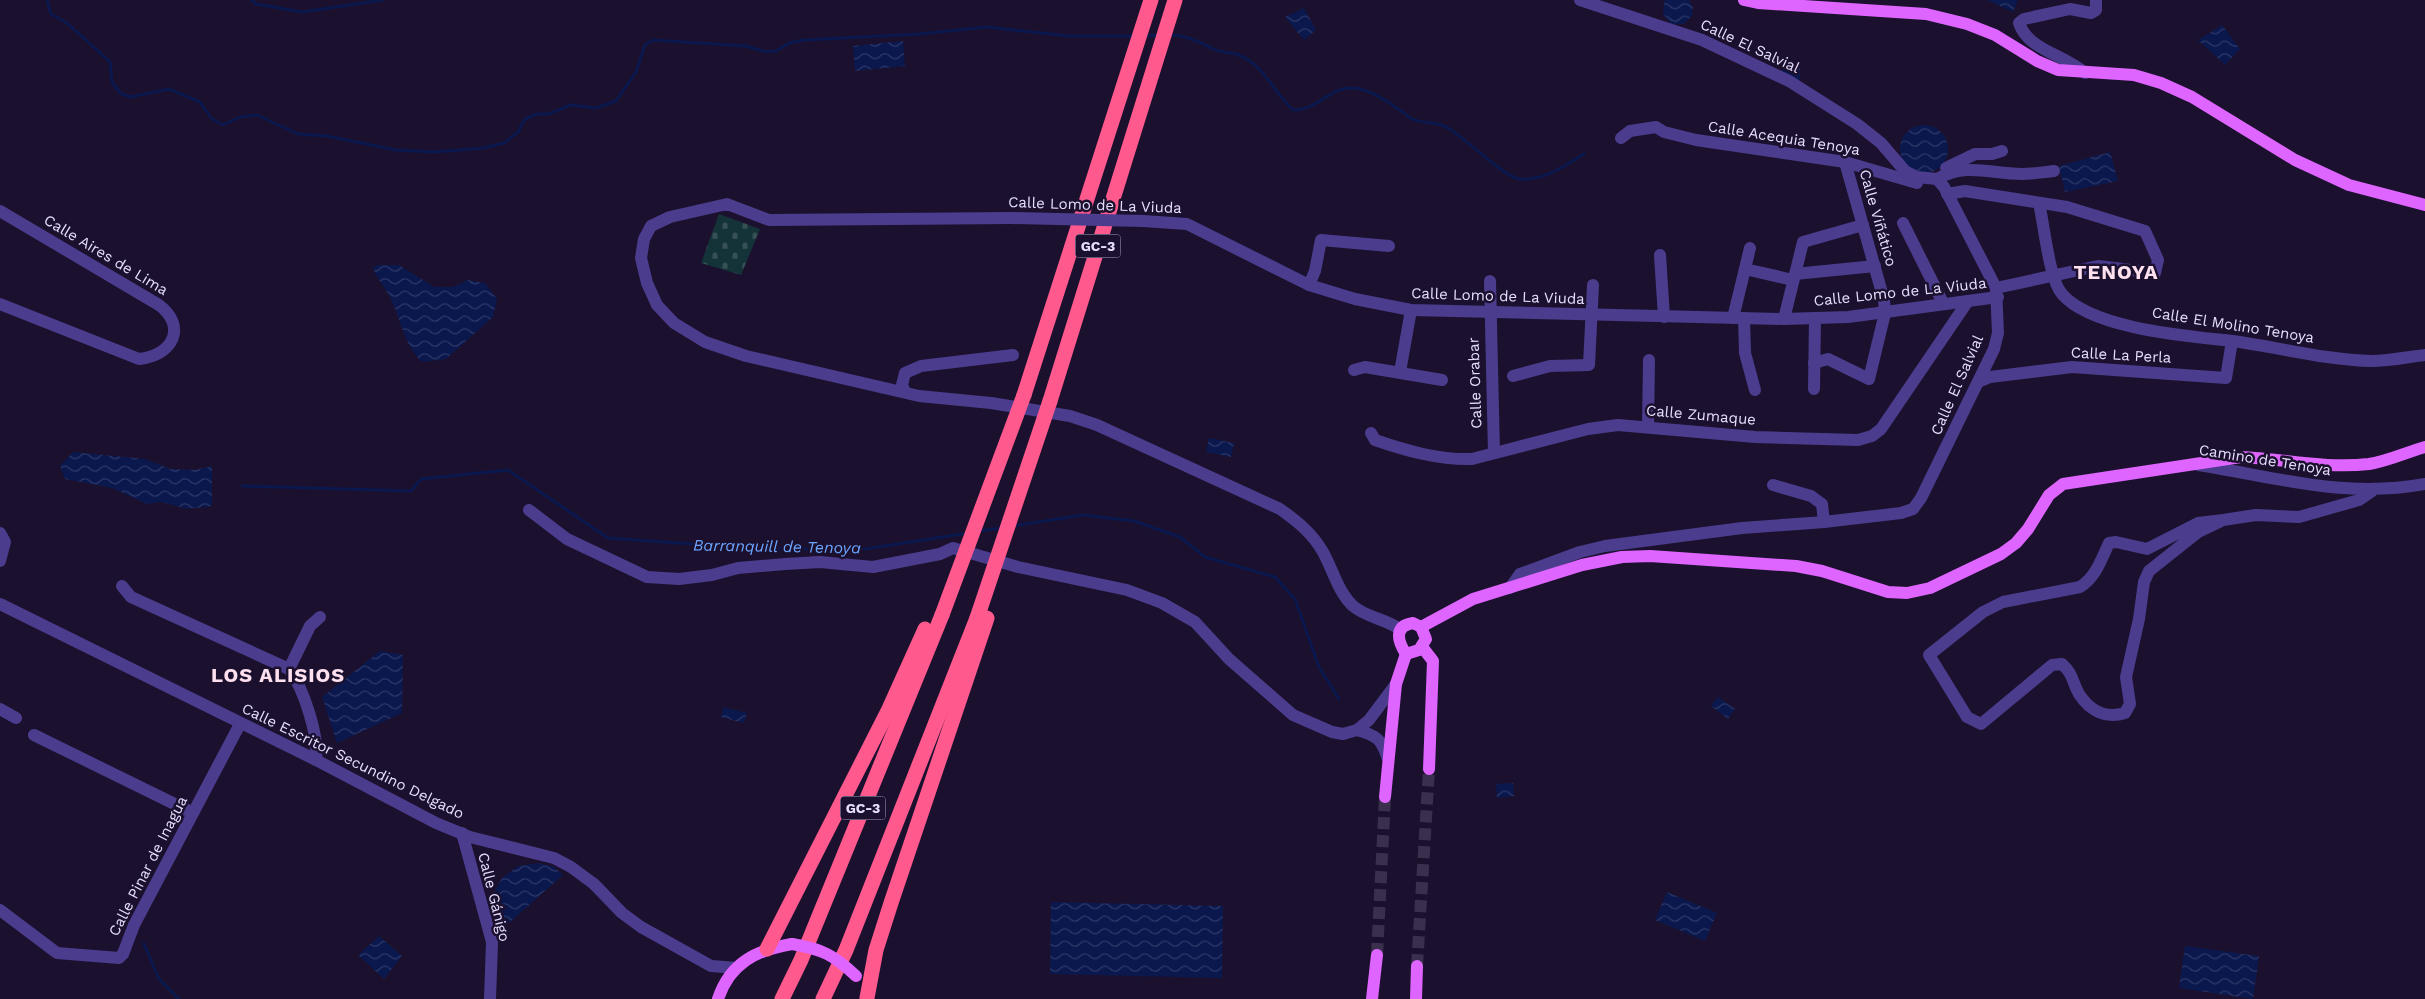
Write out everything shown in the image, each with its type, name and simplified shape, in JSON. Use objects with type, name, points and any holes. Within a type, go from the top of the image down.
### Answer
[{"type":"highway","name":"GC-3","points":[[782,999],[805,951],[1024,395],[1151,0]]},
{"type":"highway","name":"GC-3","points":[[823,999],[846,950],[982,618],[1175,0]]},
{"type":"highway","points":[[768,948],[937,613]]},
{"type":"highway","points":[[867,998],[876,950],[890,903],[982,618]]},
{"type":"main road","points":[[1744,0],[1758,3],[1926,14],[1967,24],[1995,35],[2037,61],[2058,70],[2134,75],[2161,83],[2192,97],[2302,164],[2349,185],[2425,205]]},
{"type":"main road","points":[[1406,654],[1399,644],[1400,630],[1408,624],[1422,627],[1473,599],[1582,565],[1622,557],[1650,556],[1796,566],[1822,571],[1888,592],[1907,593],[1930,588],[2001,554],[2016,543],[2028,529],[2050,495],[2063,484],[2084,479],[2143,473],[2241,457],[2270,458],[2312,465],[2348,466],[2372,464],[2425,447]]},
{"type":"main road","points":[[1422,627],[1426,639],[1423,648]]},
{"type":"main road","points":[[1406,654],[1423,648]]},
{"type":"main road","points":[[1423,648],[1433,661],[1429,769]]},
{"type":"main road","points":[[1385,797],[1396,684],[1406,654]]},
{"type":"main road","points":[[718,996],[737,968],[748,958],[768,948],[792,944],[816,948],[838,959],[856,976],[867,998]]},
{"type":"main road","points":[[1372,999],[1377,955]]},
{"type":"main road","points":[[1416,999],[1417,966]]},
{"type":"street","name":"Calle El Salvial","points":[[1510,588],[1520,574],[1580,552],[1742,528],[1824,522],[1901,513],[1913,508],[1922,498],[1994,349],[1998,333],[1997,292],[1939,185],[1917,177],[1905,170],[1880,143],[1857,124],[1789,80],[1702,40],[1580,0]]},
{"type":"street","points":[[2085,73],[2072,62],[2032,43],[2023,33],[2019,22],[2024,19],[2070,9],[2091,13],[2096,10],[2096,0]]},
{"type":"street","name":"Calle Acequia Tenoya","points":[[1621,138],[1630,131],[1656,128],[1664,132],[1696,140],[1845,162],[1929,187],[1939,185],[1965,191],[2067,207],[2145,231],[2158,260]]},
{"type":"street","points":[[1939,185],[1975,154],[1992,154],[2002,150]]},
{"type":"street","name":"Calle Viñático","points":[[1845,162],[1875,266],[1884,300],[1885,313]]},
{"type":"street","points":[[1939,185],[1951,171],[1962,169],[2023,174],[2054,171]]},
{"type":"street","points":[[2040,203],[2054,278]]},
{"type":"street","name":"Calle Lomo de La Viuda","points":[[906,392],[746,356],[705,342],[674,324],[657,305],[646,283],[642,258],[644,239],[651,226],[670,217],[727,204],[769,220],[1011,218],[1187,224],[1310,285],[1355,299],[1411,310],[1590,315],[1784,319],[1885,313],[1943,303],[1968,301],[2098,266],[2156,273],[2158,260]]},
{"type":"street","name":"Calle Aires de Lima","points":[[0,211],[159,305],[168,312],[174,327],[172,342],[164,352],[152,358],[139,359],[0,304]]},
{"type":"street","points":[[1903,224],[1943,303]]},
{"type":"street","points":[[1784,319],[1803,242],[1863,225]]},
{"type":"street","points":[[1310,285],[1315,271],[1321,240],[1389,246]]},
{"type":"street","points":[[1750,248],[1744,269],[1739,318],[1745,353],[1755,390]]},
{"type":"street","points":[[1660,255],[1664,316]]},
{"type":"street","points":[[1744,269],[1794,277],[1875,266]]},
{"type":"street","name":"Calle El Molino Tenoya","points":[[2054,278],[2062,294],[2090,314],[2118,323],[2164,332],[2372,360],[2425,355]]},
{"type":"street","name":"Calle Orabar","points":[[1490,281],[1489,312],[1494,453]]},
{"type":"street","points":[[1513,376],[1550,366],[1589,365],[1593,285]]},
{"type":"street","name":"Calle Zumaque","points":[[1371,433],[1375,440],[1421,454],[1461,459],[1494,453],[1588,429],[1618,425],[1755,437],[1858,440],[1872,436],[1881,429],[1968,301]]},
{"type":"street","points":[[1400,372],[1411,310]]},
{"type":"street","points":[[1814,363],[1828,359],[1869,378],[1885,313]]},
{"type":"street","points":[[1814,389],[1815,318]]},
{"type":"street","name":"Calle La Perla","points":[[1978,382],[1990,376],[2072,367],[2226,378],[2232,341]]},
{"type":"street","points":[[1013,355],[921,366],[905,373],[902,384],[906,392],[919,396],[991,403],[1070,416],[1097,425],[1280,509],[1304,526],[1323,553],[1335,579],[1353,606],[1378,620],[1392,623],[1400,630]]},
{"type":"street","points":[[1648,427],[1649,360]]},
{"type":"street","points":[[1354,370],[1365,367],[1442,380]]},
{"type":"street","name":"Camino de Tenoya","points":[[2189,464],[2298,484],[2372,490],[2394,490],[2425,484]]},
{"type":"street","points":[[1773,485],[1811,496],[1822,504],[1824,522]]},
{"type":"street","points":[[2223,520],[2198,532],[2149,571],[2144,582],[2139,619],[2126,676],[2130,704],[2125,713],[2116,716],[2100,714],[2090,708],[2078,693],[2071,672],[2062,664],[2052,665],[1981,724],[1967,717],[1929,655],[1984,612],[2003,602],[2080,587],[2088,582],[2097,570],[2108,543],[2116,542],[2147,548],[2198,523],[2256,515],[2299,517],[2359,500],[2372,490]]},
{"type":"street","points":[[529,510],[567,539],[646,577],[679,579],[712,575],[738,568],[802,563],[872,566],[940,554],[953,548],[1018,567],[1127,590],[1162,603],[1195,622],[1229,659],[1294,715],[1332,732],[1342,734],[1357,730],[1369,720],[1396,684]]},
{"type":"street","points":[[0,533],[5,542],[0,561]]},
{"type":"street","points":[[122,586],[131,596],[289,669],[298,681],[318,747],[316,760]]},
{"type":"street","name":"Calle Escritor Secundino Delgado","points":[[0,604],[316,760],[436,823],[462,833],[534,851],[572,867],[594,884],[622,913],[641,928],[711,966],[737,968]]},
{"type":"street","points":[[289,669],[310,626],[320,617]]},
{"type":"street","points":[[0,709],[16,718]]},
{"type":"street","name":"Calle Pinar de Inagua","points":[[0,910],[57,953],[119,958],[123,954],[134,925],[240,724]]},
{"type":"street","points":[[1357,730],[1374,734],[1383,744],[1388,759]]},
{"type":"street","points":[[34,735],[193,812]]},
{"type":"street","name":"Calle Gánigo","points":[[462,833],[492,942],[490,999]]},
{"type":"street","points":[[711,966],[718,996]]},
{"type":"green space","points":[[719,214],[760,229],[741,275],[701,263]]},
{"type":"water","points":[[1666,0],[1689,0],[1693,7],[1692,16],[1683,24],[1671,24],[1663,14],[1664,2]]},
{"type":"water","points":[[1987,0],[2018,0],[2013,12]]},
{"type":"water","points":[[1304,8],[1316,30],[1304,40],[1285,17]]},
{"type":"water","points":[[2222,25],[2240,49],[2225,65],[2198,40]]},
{"type":"water","points":[[903,41],[905,66],[855,71],[853,46]]},
{"type":"water","points":[[1784,61],[1800,64],[1800,81],[1782,72]]},
{"type":"water","points":[[1924,125],[1933,127],[1941,132],[1946,140],[1948,149],[1946,158],[1941,166],[1933,171],[1924,173],[1915,171],[1907,166],[1902,158],[1900,149],[1902,140],[1907,132],[1915,127]]},
{"type":"water","points":[[2110,152],[2118,181],[2065,192],[2059,166]]},
{"type":"water","points":[[377,265],[399,265],[434,287],[453,287],[468,280],[485,283],[497,299],[493,317],[446,359],[422,362],[406,339],[389,295],[373,268]]},
{"type":"water","points":[[1209,438],[1234,443],[1231,457],[1206,452]]},
{"type":"water","points":[[73,452],[145,459],[170,469],[195,470],[212,466],[212,506],[188,509],[161,502],[147,504],[112,488],[65,479],[60,466]]},
{"type":"water","points":[[380,651],[403,655],[402,713],[337,743],[322,697]]},
{"type":"water","points":[[1718,697],[1735,709],[1728,719],[1711,706]]},
{"type":"water","points":[[723,707],[747,713],[744,723],[721,717]]},
{"type":"water","points":[[1513,783],[1514,796],[1497,798],[1496,784]]},
{"type":"water","points":[[539,863],[554,867],[563,875],[502,929],[493,906],[494,892],[502,878],[518,866]]},
{"type":"water","points":[[1667,892],[1717,913],[1705,941],[1655,920]]},
{"type":"water","points":[[1051,902],[1223,906],[1222,978],[1050,974]]},
{"type":"water","points":[[379,936],[402,956],[384,979],[358,955]]},
{"type":"water","points":[[2185,946],[2259,956],[2253,999],[2179,988]]},
{"type":"waterway","points":[[47,0],[51,14],[67,23],[110,62],[112,82],[120,93],[130,97],[169,89],[200,102],[212,119],[223,125],[240,117],[257,115],[298,134],[327,136],[396,150],[434,152],[483,148],[504,143],[518,132],[525,119],[537,114],[549,114],[570,105],[596,108],[616,101],[636,72],[645,45],[653,40],[746,46],[766,52],[776,51],[789,43],[804,40],[919,34],[987,27],[1069,36],[1134,36]]},
{"type":"waterway","points":[[251,0],[256,4],[302,12],[383,0]]},
{"type":"waterway","points":[[1143,36],[1159,35]]},
{"type":"waterway","points":[[1168,35],[1187,38],[1221,52],[1239,55],[1248,60],[1262,72],[1293,110],[1310,106],[1341,89],[1360,89],[1370,92],[1412,119],[1446,127],[1513,177],[1520,179],[1537,178],[1561,168],[1584,154]]},
{"type":"waterway","name":"Barranquill de Tenoya","points":[[242,486],[411,491],[421,479],[508,470],[608,538],[763,549],[865,549],[968,533]]},
{"type":"waterway","name":"Barranquill de Tenoya","points":[[1013,526],[1083,515],[1134,521],[1180,537],[1205,557],[1275,577],[1295,599],[1319,667],[1339,699]]},
{"type":"waterway","name":"Barranquill de Tenoya","points":[[979,531],[1002,528]]},
{"type":"waterway","points":[[144,944],[159,979],[179,999]]},
{"type":"tunnel","points":[[1417,966],[1429,769]]},
{"type":"tunnel","points":[[1377,955],[1385,797]]},
{"type":"district","name":"TENOYA","points":[[2116,272]]},
{"type":"district","name":"LOS ALISIOS","points":[[278,675]]}]
